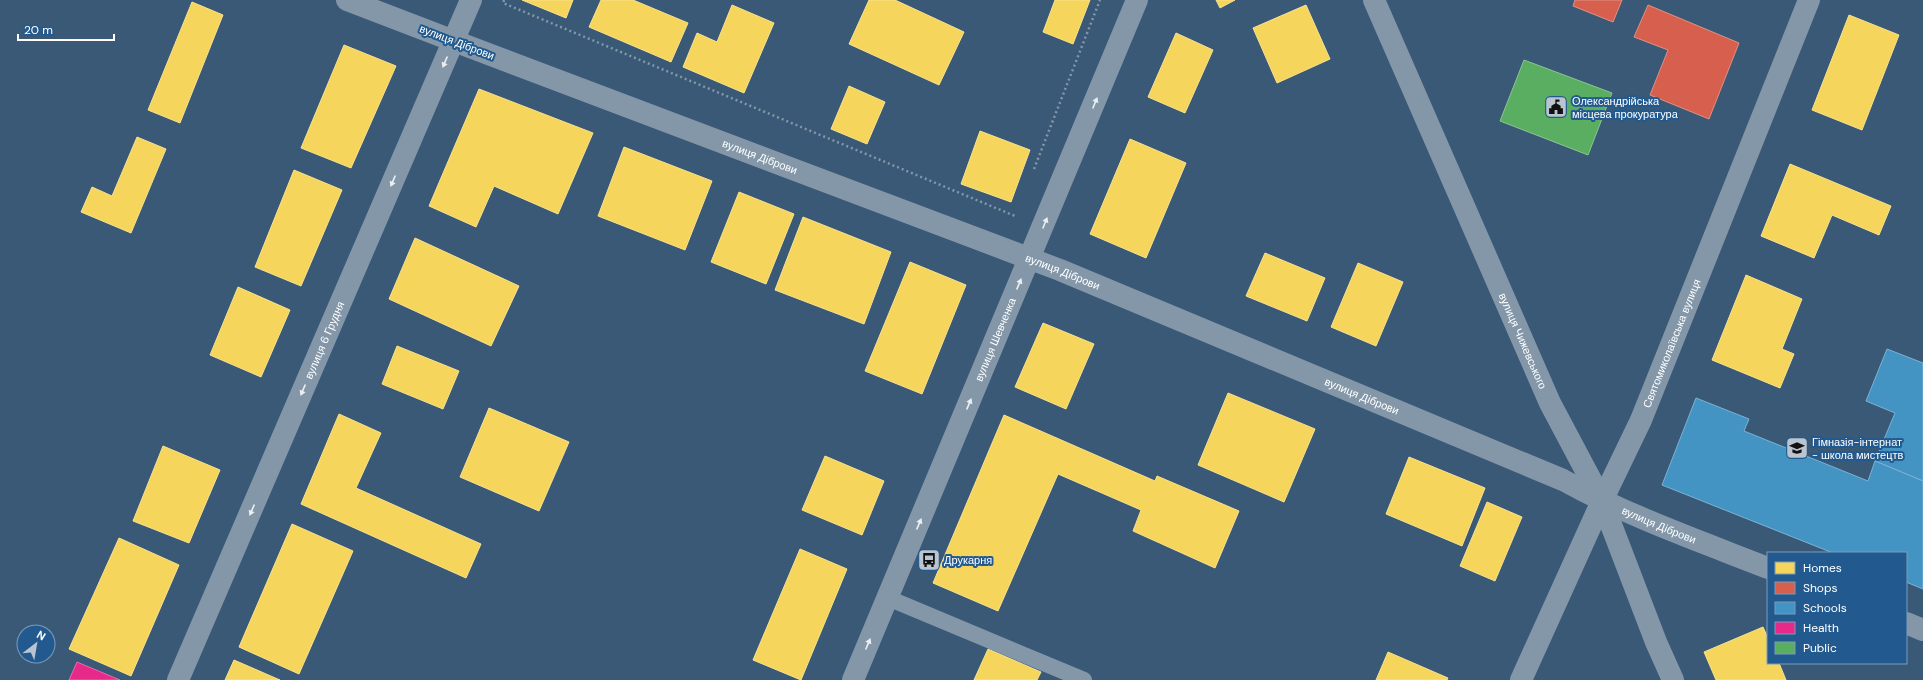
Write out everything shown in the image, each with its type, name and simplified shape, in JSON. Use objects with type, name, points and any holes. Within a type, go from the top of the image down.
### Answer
[{"type":"street","name":"вулиця Діброви","points":[[347,0],[1030,259],[1556,477],[1602,501],[1767,568]]},
{"type":"street","name":"вулиця 6 Грудня","points":[[178,680],[471,0]]},
{"type":"street","name":"вулиця Шевченка","points":[[853,680],[1137,0]]},
{"type":"street","name":"вулиця Чижевського","points":[[1374,0],[1550,403],[1602,501],[1656,642],[1673,680]]},
{"type":"street","name":"Святомиколаївська вулиця","points":[[1521,680],[1602,501],[1641,420],[1809,0]]},
{"type":"street","points":[[1907,623],[1923,630]]},
{"type":"lane","points":[[888,598],[1084,680]]},
{"type":"path","points":[[504,0],[503,3],[1015,217],[1018,210]]},
{"type":"path","points":[[1032,174],[1100,0]]},
{"type":"building: Homes","points":[[522,0],[573,0],[566,18]]},
{"type":"building: Homes","points":[[601,0],[633,0],[688,23],[671,62],[589,27]]},
{"type":"building: Homes","points":[[869,0],[895,0],[964,32],[939,85],[849,44]]},
{"type":"building: Homes","points":[[1055,0],[1090,0],[1073,44],[1043,32]]},
{"type":"building: Homes","points":[[1216,0],[1235,0],[1220,8]]},
{"type":"building: Homes","points":[[192,2],[223,15],[180,123],[148,110]]},
{"type":"building: Homes","points":[[732,5],[774,23],[744,93],[683,67],[697,33],[717,42]]},
{"type":"building: Homes","points":[[1306,5],[1330,59],[1277,83],[1253,28]]},
{"type":"building: Homes","points":[[1849,15],[1899,35],[1862,130],[1812,110]]},
{"type":"building: Homes","points":[[1176,33],[1213,50],[1185,113],[1148,97]]},
{"type":"building: Homes","points":[[344,45],[396,66],[351,168],[301,148]]},
{"type":"building: Homes","points":[[849,86],[885,102],[867,144],[831,129]]},
{"type":"building: Homes","points":[[479,89],[593,133],[558,214],[494,186],[476,227],[429,206]]},
{"type":"building: Homes","points":[[980,131],[1030,150],[1011,202],[961,184]]},
{"type":"building: Homes","points":[[137,137],[166,149],[131,233],[81,212],[92,187],[112,196]]},
{"type":"building: Homes","points":[[1130,139],[1186,163],[1146,258],[1090,234]]},
{"type":"building: Homes","points":[[624,147],[712,181],[685,250],[598,216]]},
{"type":"building: Homes","points":[[1790,164],[1891,206],[1879,235],[1832,215],[1814,258],[1761,236]]},
{"type":"building: Homes","points":[[294,170],[342,190],[301,286],[255,267]]},
{"type":"building: Homes","points":[[739,192],[794,214],[766,284],[711,262]]},
{"type":"building: Homes","points":[[803,217],[891,252],[864,324],[775,290]]},
{"type":"building: Homes","points":[[415,238],[519,286],[491,346],[389,299]]},
{"type":"building: Homes","points":[[1265,253],[1325,278],[1307,321],[1246,296]]},
{"type":"building: Homes","points":[[910,262],[966,285],[922,394],[865,371]]},
{"type":"building: Homes","points":[[1358,263],[1403,282],[1376,346],[1331,327]]},
{"type":"building: Homes","points":[[1746,275],[1802,299],[1782,349],[1794,354],[1780,388],[1712,360]]},
{"type":"building: Homes","points":[[238,287],[290,310],[261,377],[210,355]]},
{"type":"building: Homes","points":[[1043,323],[1094,344],[1066,409],[1015,387]]},
{"type":"building: Homes","points":[[397,346],[459,371],[443,409],[382,384]]},
{"type":"building: Homes","points":[[1228,393],[1315,429],[1284,502],[1198,465]]},
{"type":"building: Homes","points":[[489,408],[569,442],[539,511],[460,477]]},
{"type":"building: Homes","points":[[339,414],[381,433],[356,488],[481,544],[466,578],[301,504]]},
{"type":"building: Homes","points":[[1004,415],[1155,481],[1157,476],[1239,511],[1215,568],[1133,531],[1141,510],[1058,474],[998,611],[933,583]]},
{"type":"building: Homes","points":[[163,446],[220,470],[189,543],[133,521]]},
{"type":"building: Homes","points":[[825,456],[884,481],[862,535],[802,510]]},
{"type":"building: Homes","points":[[1409,457],[1485,488],[1462,546],[1386,514]]},
{"type":"building: Homes","points":[[1487,502],[1522,517],[1495,581],[1460,566]]},
{"type":"building: Homes","points":[[292,524],[353,551],[299,674],[239,647]]},
{"type":"building: Homes","points":[[119,538],[179,565],[131,676],[69,649]]},
{"type":"building: Homes","points":[[800,549],[847,569],[801,680],[753,660]]},
{"type":"building: Homes","points":[[1763,627],[1767,636],[1767,664],[1779,664],[1786,680],[1716,680],[1704,652]]},
{"type":"building: Homes","points":[[988,649],[1041,672],[1037,680],[974,680]]},
{"type":"building: Homes","points":[[1388,652],[1448,678],[1447,680],[1376,680]]},
{"type":"building: Homes","points":[[234,660],[280,680],[225,680]]},
{"type":"building: Shops","points":[[1575,0],[1622,0],[1613,22],[1573,6]]},
{"type":"building: Shops","points":[[1648,5],[1739,43],[1709,119],[1650,95],[1668,50],[1634,37]]},
{"type":"building: Schools","points":[[1887,349],[1923,363],[1923,481],[1875,461],[1895,413],[1866,401]]},
{"type":"building: Schools","points":[[1696,398],[1749,419],[1744,431],[1868,481],[1875,461],[1923,481],[1923,589],[1907,582],[1907,552],[1830,552],[1662,485]]},
{"type":"building: Health","points":[[77,662],[120,680],[69,680]]},
{"type":"building: Public","name":"Олександрійська місцева прокуратура","points":[[1524,60],[1612,93],[1588,155],[1500,121]]},
{"type":"place","name":"Олександрійська місцева прокуратура","points":[[1556,107]]},
{"type":"place","name":"Гімназія-інтернат - школа мистецтв","points":[[1797,448]]},
{"type":"place","name":"Друкарня","points":[[929,560]]}]
